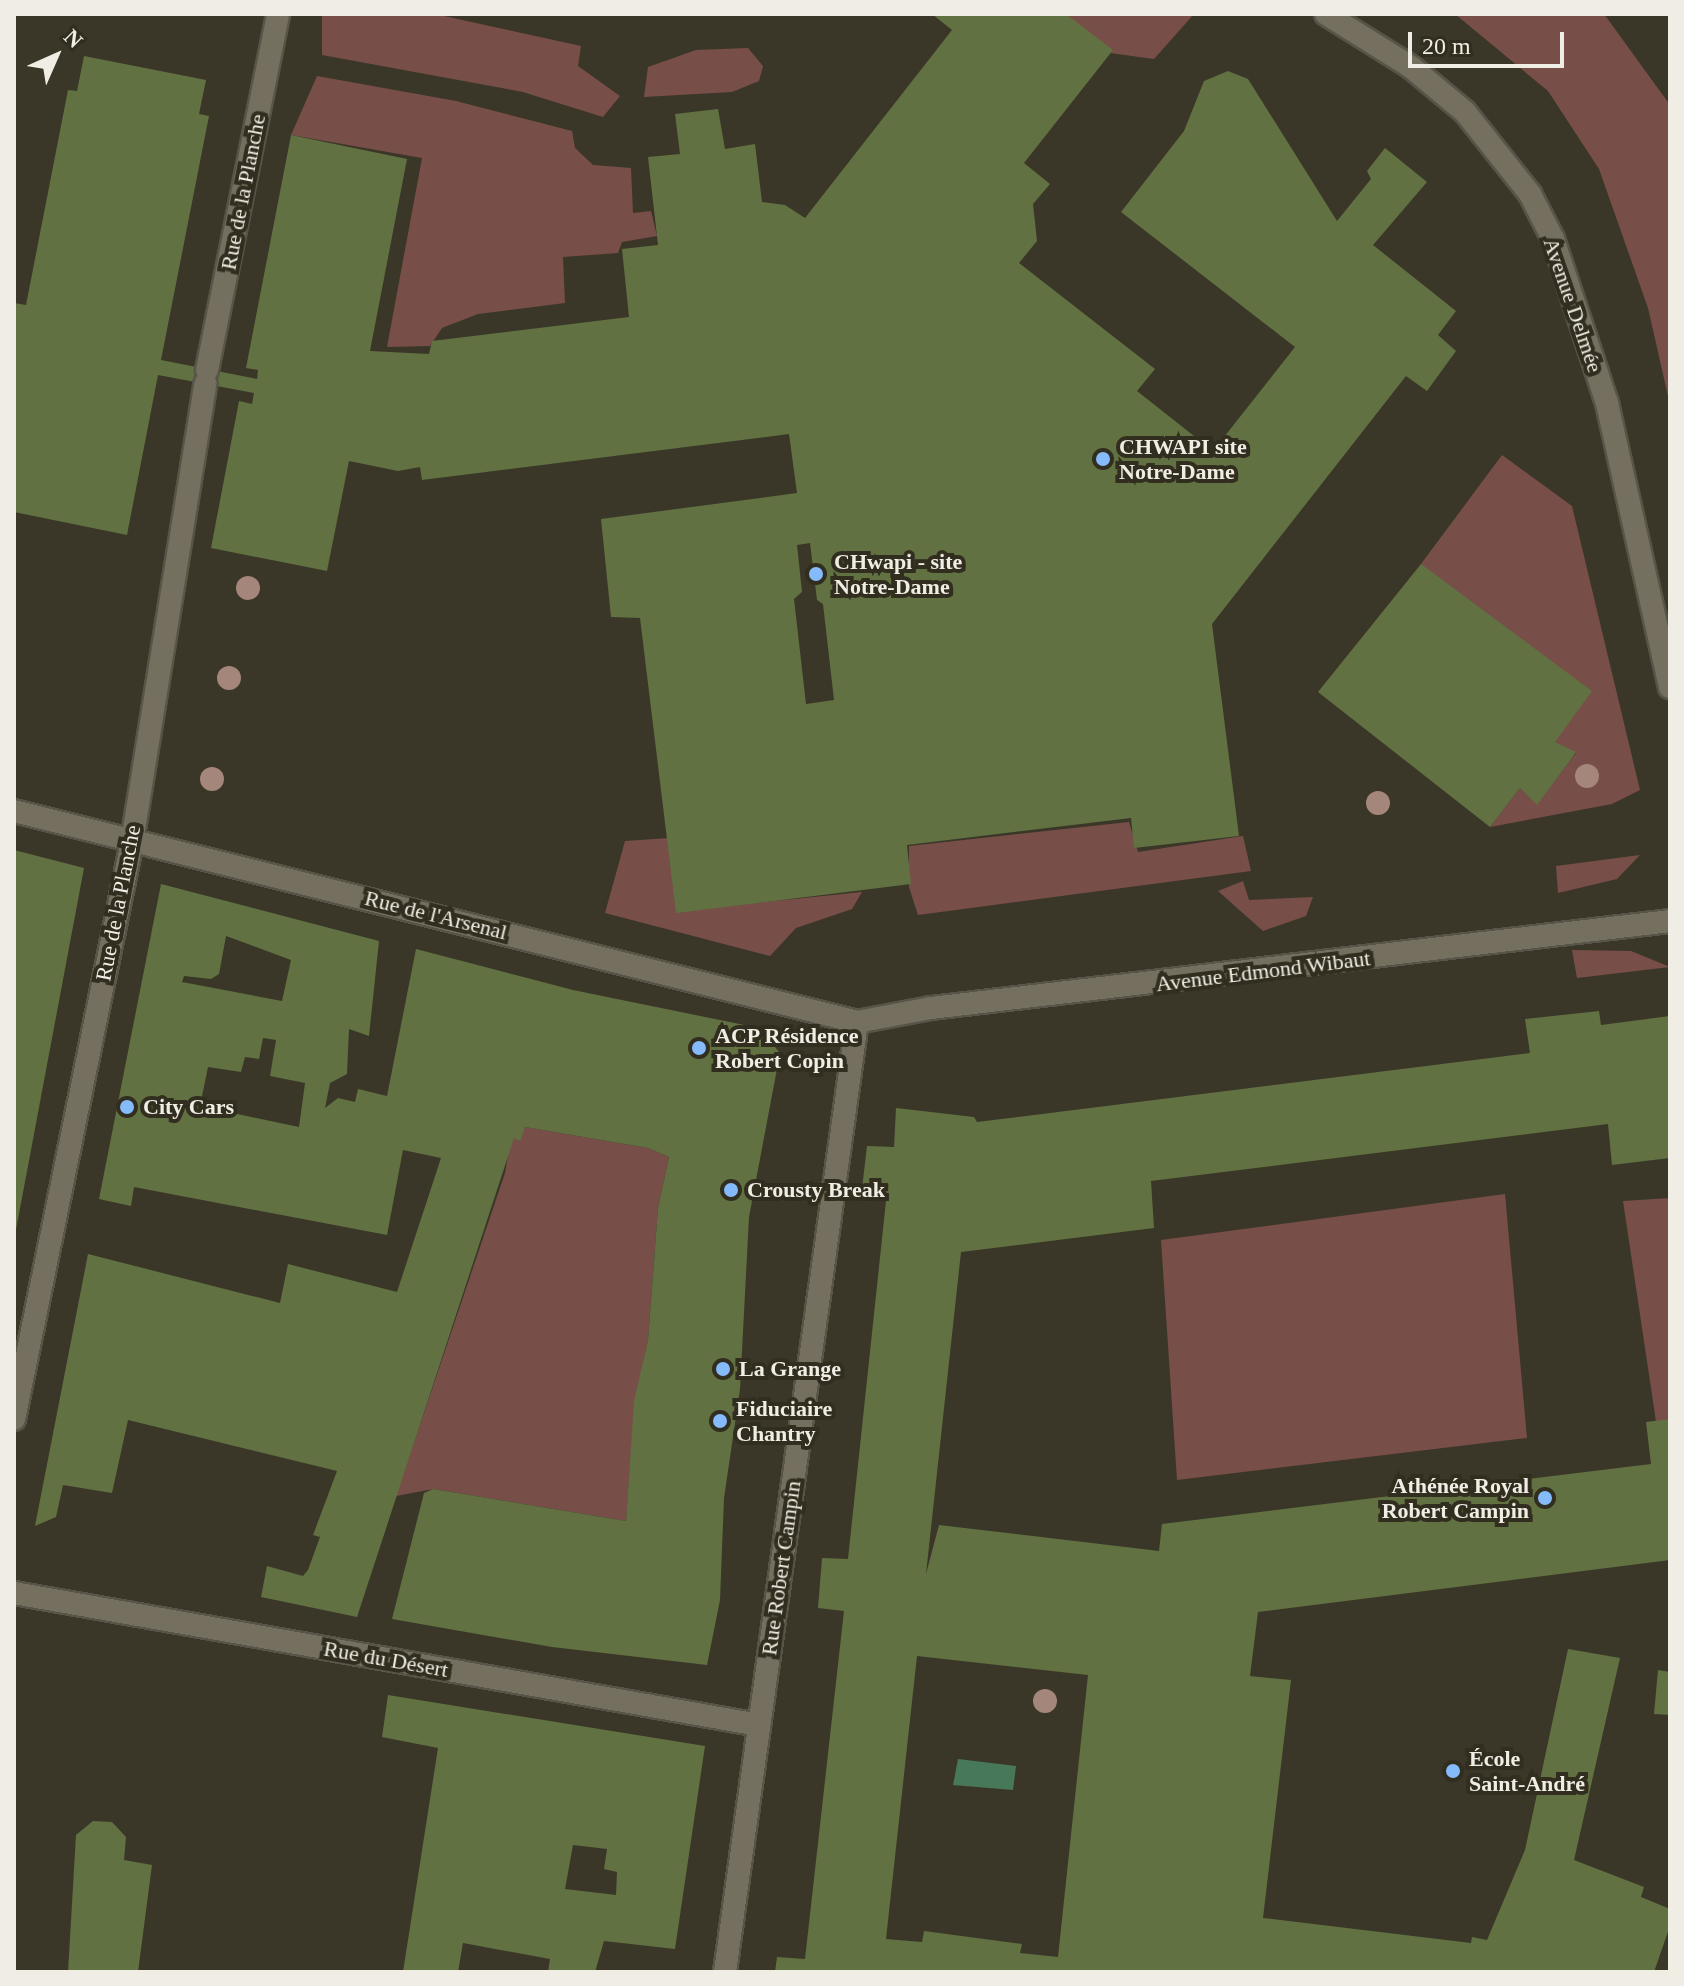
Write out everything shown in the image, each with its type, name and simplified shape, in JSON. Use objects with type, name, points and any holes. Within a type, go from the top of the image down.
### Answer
[{"type":"street","name":"Rue de la Planche","points":[[14,1419],[132,842],[206,377],[278,14]]},
{"type":"street","name":"Avenue Delmée","points":[[1326,14],[1411,67],[1465,112],[1503,154],[1553,239],[1607,403],[1670,687]]},
{"type":"street","name":"Rue de l'Arsenal","points":[[14,811],[857,1022]]},
{"type":"street","name":"Avenue Edmond Wibaut","points":[[857,1022],[931,1008],[1670,921]]},
{"type":"street","name":"Rue Robert Campin","points":[[725,1972],[857,1022]]},
{"type":"street","name":"Rue du Désert","points":[[14,1593],[759,1725]]},
{"type":"shaded area","points":[[322,14],[435,14],[581,46],[578,66],[620,96],[603,117],[523,92],[322,55]]},
{"type":"shaded area","points":[[1063,14],[1194,14],[1154,59],[1110,53]]},
{"type":"shaded area","points":[[1455,14],[1604,14],[1670,105],[1670,405],[1648,308],[1599,169],[1548,91]]},
{"type":"shaded area","points":[[748,48],[763,66],[759,81],[732,92],[644,97],[648,67],[696,50]]},
{"type":"shaded area","points":[[317,76],[456,101],[572,131],[575,148],[593,165],[631,168],[633,213],[651,211],[657,236],[622,242],[618,253],[563,257],[565,303],[478,314],[442,328],[430,346],[387,347],[422,158],[291,135]]},
{"type":"shaded area","points":[[1502,455],[1572,506],[1640,790],[1612,804],[1490,827],[1520,788],[1537,804],[1576,753],[1555,742],[1421,564]]},
{"type":"shaded area","points":[[1129,822],[1138,852],[1243,836],[1251,871],[918,915],[909,887],[909,846]]},
{"type":"shaded area","points":[[670,838],[677,911],[862,892],[852,909],[796,928],[770,956],[605,913],[625,841]]},
{"type":"shaded area","points":[[1640,855],[1617,879],[1558,893],[1556,866]]},
{"type":"shaded area","points":[[1243,881],[1249,900],[1313,897],[1306,916],[1263,931],[1218,891]]},
{"type":"shaded area","points":[[1572,950],[1631,951],[1670,967],[1577,978]]},
{"type":"shaded area","points":[[525,1127],[648,1148],[669,1157],[658,1208],[648,1340],[635,1401],[626,1521],[433,1489],[396,1496],[505,1173],[511,1138]]},
{"type":"shaded area","points":[[1505,1194],[1527,1438],[1177,1480],[1161,1240]]},
{"type":"shaded area","points":[[1670,1198],[1670,1425],[1657,1428],[1623,1201]]},
{"type":"shaded area","points":[[958,1759],[1016,1766],[1013,1790],[953,1785]]},
{"type":"building","name":"CHWAPI site Notre-Dame","points":[[932,14],[1066,14],[1113,50],[1024,163],[1050,184],[1033,204],[1037,241],[1019,263],[1155,369],[1137,391],[1213,451],[1295,347],[1121,212],[1184,131],[1204,81],[1228,71],[1248,79],[1337,221],[1371,179],[1367,171],[1385,148],[1427,182],[1373,245],[1456,311],[1438,335],[1456,351],[1427,391],[1406,376],[1212,624],[1239,836],[1134,848],[1131,818],[907,845],[911,884],[676,913],[640,618],[611,617],[601,519],[797,493],[789,434],[422,480],[420,467],[398,471],[349,461],[327,571],[211,548],[239,401],[252,404],[254,393],[158,375],[127,535],[14,512],[14,303],[26,305],[68,90],[77,91],[84,56],[206,80],[199,114],[209,116],[161,360],[257,379],[258,370],[246,368],[291,135],[407,159],[370,351],[429,354],[432,341],[629,317],[622,249],[658,245],[648,157],[680,154],[675,114],[718,109],[725,149],[755,144],[762,202],[785,205],[805,218],[952,30]],"holes":[[[810,543],[817,600],[823,604],[834,700],[806,704],[794,599],[802,592],[797,545]]]},
{"type":"building","points":[[1421,564],[1592,691],[1555,742],[1576,752],[1537,805],[1520,788],[1490,827],[1318,692]]},
{"type":"building","points":[[14,850],[84,868],[15,1235],[14,1235]]},
{"type":"building","points":[[161,884],[379,941],[369,1036],[349,1029],[347,1074],[330,1083],[325,1108],[338,1098],[355,1102],[358,1089],[387,1096],[416,949],[573,990],[759,1028],[780,1053],[749,1217],[740,1389],[724,1498],[720,1600],[707,1665],[552,1647],[392,1619],[424,1493],[433,1489],[626,1521],[634,1401],[648,1340],[658,1208],[669,1157],[648,1148],[525,1127],[520,1141],[514,1138],[357,1617],[261,1597],[267,1566],[303,1576],[308,1570],[320,1537],[313,1535],[337,1471],[128,1420],[112,1493],[63,1485],[56,1517],[35,1526],[88,1254],[280,1303],[288,1264],[397,1292],[441,1158],[403,1150],[387,1235],[134,1187],[131,1206],[99,1199]],"holes":[[[226,936],[291,960],[282,1001],[182,982],[184,976],[211,979],[219,974]],[[263,1038],[276,1040],[270,1076],[305,1083],[299,1127],[200,1106],[208,1067],[241,1072],[245,1057],[259,1059]]]},
{"type":"building","name":"Athénée Royal Robert Campin","points":[[1599,1011],[1601,1025],[1670,1016],[1670,1158],[1612,1165],[1608,1124],[1151,1181],[1154,1228],[961,1252],[926,1574],[939,1525],[1159,1551],[1162,1524],[1651,1464],[1646,1422],[1670,1419],[1670,1560],[1258,1612],[1250,1676],[1291,1680],[1263,1918],[1471,1943],[1472,1937],[1487,1940],[1525,1850],[1568,1649],[1620,1658],[1574,1860],[1644,1887],[1641,1897],[1670,1909],[1670,1926],[1654,1972],[775,1972],[777,1957],[805,1959],[844,1611],[818,1608],[822,1558],[848,1559],[886,1201],[861,1197],[867,1146],[894,1147],[896,1108],[974,1117],[977,1122],[1530,1053],[1525,1019]],"holes":[[[917,1656],[1088,1675],[1058,1957],[1020,1953],[1022,1944],[924,1931],[922,1942],[886,1939]]]},
{"type":"building","points":[[1658,1670],[1670,1672],[1670,1715],[1654,1714]]},
{"type":"building","points":[[388,1695],[705,1746],[675,1949],[604,1941],[595,1972],[548,1972],[550,1959],[463,1943],[458,1972],[403,1972],[438,1748],[382,1737]],"holes":[[[573,1845],[607,1849],[604,1869],[617,1872],[616,1895],[565,1889]]]},
{"type":"building","points":[[93,1821],[112,1822],[126,1837],[124,1860],[152,1865],[138,1972],[68,1972],[76,1835]]},
{"type":"place","name":"CHWAPI site Notre-Dame","points":[[1103,459]]},
{"type":"place","name":"CHwapi - site Notre-Dame","points":[[816,574]]},
{"type":"place","name":"ACP Résidence Robert Copin","points":[[699,1048]]},
{"type":"place","name":"City Cars","points":[[127,1107]]},
{"type":"place","name":"Crousty Break","points":[[731,1190]]},
{"type":"place","name":"La Grange","points":[[723,1369]]},
{"type":"place","name":"Fiduciaire Chantry","points":[[720,1421]]},
{"type":"place","name":"Athénée Royal Robert Campin","points":[[1545,1498]]},
{"type":"place","name":"École Saint-André","points":[[1453,1771]]}]
